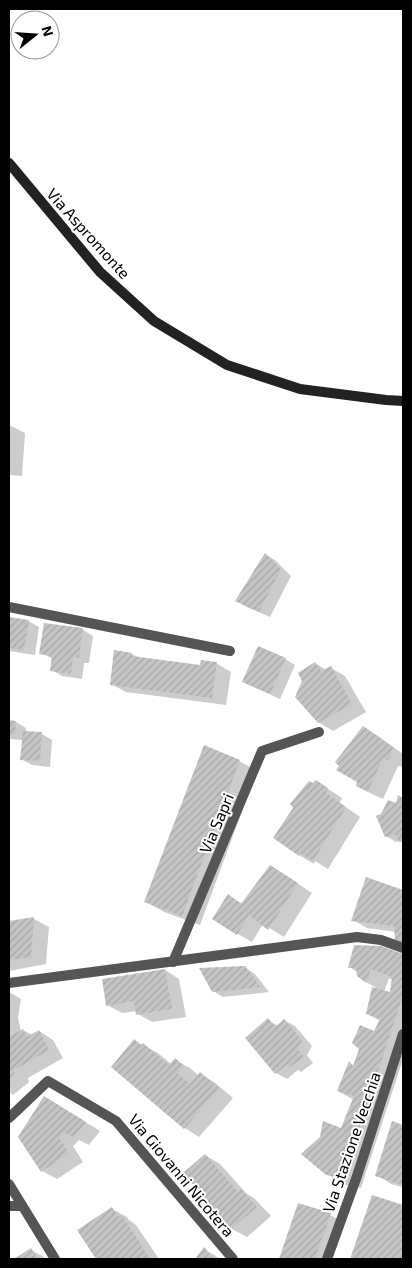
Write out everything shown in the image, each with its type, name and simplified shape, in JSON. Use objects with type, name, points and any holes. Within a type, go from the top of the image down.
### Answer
[{"type":"main road","name":"Via Aspromonte","points":[[9,163],[100,272],[154,321],[227,365],[300,389],[403,401]]},
{"type":"street","points":[[9,607],[230,652]]},
{"type":"street","name":"Via Sapri","points":[[173,962],[262,751],[319,732]]},
{"type":"street","points":[[9,983],[357,937],[381,940],[403,948]]},
{"type":"street","name":"Via Stazione Vecchia","points":[[327,1259],[357,1176],[403,1034]]},
{"type":"street","name":"Via Giovanni Nicotera","points":[[9,1118],[48,1081],[116,1121],[233,1259]]},
{"type":"street","points":[[9,1184],[55,1259]]},
{"type":"street","points":[[9,1206],[22,1206]]},
{"type":"building","points":[[265,553],[281,569],[259,612],[235,601]]},
{"type":"building","points":[[9,617],[29,620],[24,650],[9,648]]},
{"type":"building","points":[[44,623],[83,628],[79,658],[73,657],[71,674],[50,671],[52,656],[39,654]]},
{"type":"building","points":[[258,646],[286,658],[270,694],[242,682]]},
{"type":"building","points":[[114,650],[132,653],[132,656],[200,665],[201,660],[217,662],[212,698],[110,685]]},
{"type":"building","points":[[315,662],[321,671],[331,666],[352,704],[318,723],[295,697],[302,681],[298,673]]},
{"type":"building","points":[[9,720],[16,721],[15,735],[9,734]]},
{"type":"building","points":[[363,726],[394,748],[388,760],[383,758],[368,792],[356,786],[357,782],[336,770],[339,766],[335,762]]},
{"type":"building","points":[[23,731],[42,732],[40,761],[20,760]]},
{"type":"building","points":[[204,745],[240,760],[182,916],[144,902]]},
{"type":"building","points":[[316,780],[328,788],[326,793],[346,807],[313,861],[300,853],[299,856],[273,838],[293,808],[290,804],[309,781],[313,783]]},
{"type":"building","points":[[398,795],[403,798],[403,841],[399,842],[395,834],[385,837],[376,816],[381,814],[388,800],[396,803]]},
{"type":"building","points":[[270,865],[298,883],[268,930],[249,915],[237,935],[212,919],[228,894],[241,904]]},
{"type":"building","points":[[366,877],[403,890],[403,944],[395,941],[394,926],[351,921]]},
{"type":"building","points":[[34,917],[31,957],[9,960],[9,921]]},
{"type":"building","points":[[354,945],[381,946],[403,954],[403,995],[343,1178],[326,1175],[301,1154],[320,1137],[323,1121],[341,1128],[354,1096],[337,1091],[349,1061],[353,1066],[359,1049],[352,1043],[360,1025],[374,1031],[380,1019],[366,1014],[372,987],[390,992],[392,977],[371,969],[366,983],[357,976],[356,968],[348,968]]},
{"type":"building","points":[[245,966],[260,987],[212,992],[199,968]]},
{"type":"building","points":[[165,969],[172,1009],[136,1015],[134,1001],[106,1006],[102,979]]},
{"type":"building","points":[[268,1018],[275,1027],[284,1019],[302,1040],[297,1049],[304,1057],[290,1067],[288,1064],[275,1074],[245,1038]]},
{"type":"building","points":[[23,1029],[27,1037],[39,1030],[49,1050],[14,1070],[15,1073],[9,1079],[9,1030],[11,1036]]},
{"type":"building","points":[[134,1039],[141,1045],[143,1043],[169,1065],[175,1058],[184,1066],[177,1073],[190,1084],[200,1072],[219,1088],[184,1129],[111,1067]]},
{"type":"building","points":[[44,1096],[86,1122],[73,1137],[64,1132],[59,1138],[69,1153],[41,1172],[18,1137]]},
{"type":"building","points":[[392,1121],[403,1125],[403,1185],[375,1176]]},
{"type":"building","points":[[205,1154],[238,1192],[241,1189],[257,1207],[231,1229],[183,1173]]},
{"type":"building","points":[[372,1195],[403,1205],[403,1259],[350,1259]]},
{"type":"building","points":[[298,1203],[331,1213],[315,1259],[279,1259]]},
{"type":"building","points":[[112,1207],[118,1217],[122,1215],[150,1259],[96,1259],[77,1230]]},
{"type":"building","points":[[204,1247],[214,1259],[195,1259]]},
{"type":"building","points":[[31,1248],[38,1259],[14,1259]]}]
